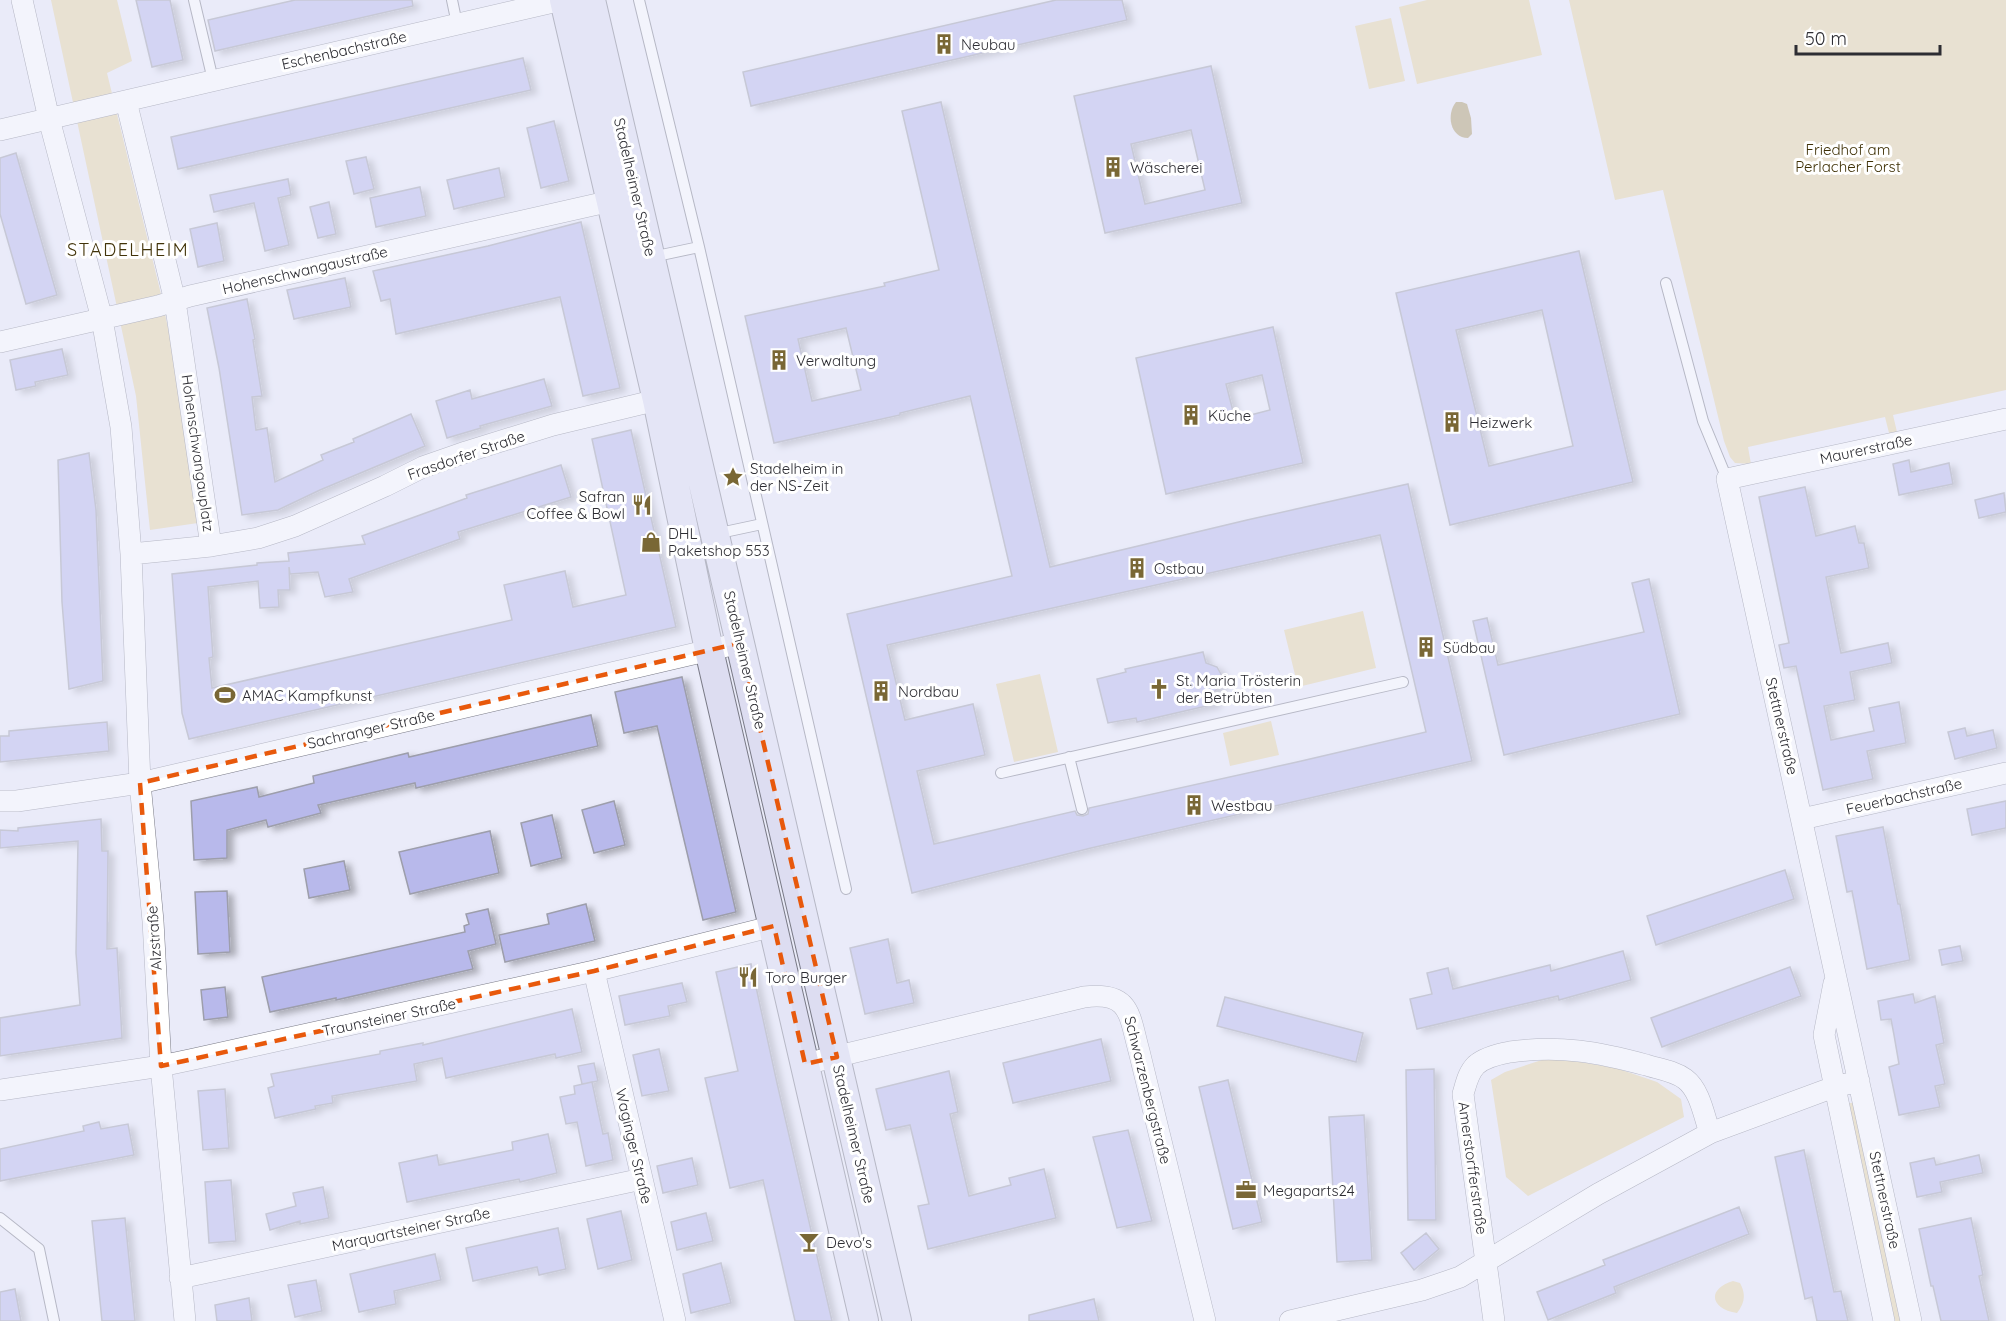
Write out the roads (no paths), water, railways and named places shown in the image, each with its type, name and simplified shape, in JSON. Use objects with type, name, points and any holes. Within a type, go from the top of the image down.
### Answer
[{"type":"main road","name":"Stadelheimer Straße","points":[[563,0],[657,400],[709,650],[864,1321]]},
{"type":"main road","name":"Stadelheimer Straße","points":[[591,0],[897,1321]]},
{"type":"street","points":[[22,0],[102,319],[121,427],[131,554]]},
{"type":"street","name":"Eschenbachstraße","points":[[126,101],[563,0]]},
{"type":"street","points":[[0,130],[126,101]]},
{"type":"street","name":"Hohenschwangauplatz","points":[[126,101],[175,301],[211,546],[131,554]]},
{"type":"street","name":"Hohenschwangaustraße","points":[[0,342],[611,201]]},
{"type":"street","name":"Frasdorfer Straße","points":[[211,546],[258,538],[295,525],[423,467],[466,452],[553,425],[657,400]]},
{"type":"street","name":"Maurerstraße","points":[[1727,479],[2006,419]]},
{"type":"street","name":"Stettnerstraße","points":[[1727,479],[1911,1321]]},
{"type":"street","name":"Alzstraße","points":[[131,554],[140,783],[153,921],[161,1066],[185,1321]]},
{"type":"street","name":"Sachranger Straße","points":[[0,801],[17,801],[140,783],[740,643]]},
{"type":"street","name":"Feuerbachstraße","points":[[1802,819],[2006,773]]},
{"type":"street","name":"Traunsteiner Straße","points":[[0,1090],[161,1066],[594,971],[774,926]]},
{"type":"street","name":"Waginger Straße","points":[[594,971],[675,1321]]},
{"type":"street","name":"Stettnerstraße","points":[[1835,974],[1824,1035],[1884,1321]]},
{"type":"street","name":"Schwarzenbergstraße","points":[[805,1064],[1084,997],[1100,995],[1121,1002],[1128,1011],[1139,1051],[1205,1321]]},
{"type":"street","name":"Amerstorfferstraße","points":[[1494,1321],[1463,1094],[1466,1081],[1477,1064],[1502,1053],[1555,1048],[1590,1052],[1664,1070],[1686,1080],[1696,1092],[1710,1133]]},
{"type":"street","points":[[1290,1321],[1422,1290],[1461,1277],[1598,1194],[1710,1133],[1834,1087],[1859,1081]]},
{"type":"street","name":"Marquartsteiner Straße","points":[[180,1278],[642,1179]]},
{"type":"lane","points":[[194,0],[213,80]]},
{"type":"lane","points":[[452,0],[457,24]]},
{"type":"lane","points":[[639,0],[699,247],[846,889]]},
{"type":"lane","points":[[651,257],[699,247]]},
{"type":"lane","points":[[1666,283],[1703,421],[1727,479]]},
{"type":"lane","points":[[715,534],[762,524]]},
{"type":"lane","points":[[1001,772],[1403,682]]},
{"type":"lane","points":[[1070,757],[1082,809]]},
{"type":"lane","points":[[0,1218],[39,1249],[54,1321]]},
{"type":"place","name":"Neubau","points":[[944,44]]},
{"type":"place","name":"Wäscherei","points":[[1113,167]]},
{"type":"place","name":"Verwaltung","points":[[779,360]]},
{"type":"place","name":"Küche","points":[[1191,415]]},
{"type":"place","name":"Heizwerk","points":[[1452,422]]},
{"type":"place","name":"Stadelheim in der NS-Zeit","points":[[733,477]]},
{"type":"place","name":"Safran Coffee & Bowl","points":[[642,505]]},
{"type":"place","name":"DHL Paketshop 553","points":[[651,542]]},
{"type":"place","name":"Ostbau","points":[[1137,568]]},
{"type":"place","name":"Südbau","points":[[1426,647]]},
{"type":"place","name":"St. Maria Trösterin der Betrübten","points":[[1159,689]]},
{"type":"place","name":"Nordbau","points":[[881,691]]},
{"type":"place","name":"AMAC Kampfkunst","points":[[225,695]]},
{"type":"place","name":"Westbau","points":[[1194,805]]},
{"type":"place","name":"Toro Burger","points":[[748,977]]},
{"type":"place","name":"Megaparts24","points":[[1246,1190]]},
{"type":"place","name":"Devo's","points":[[809,1242]]},
{"type":"district","name":"STADELHEIM","points":[[128,249]]},
{"type":"park label","name":"Friedhof am Perlacher Forst","points":[[1848,158]]}]
